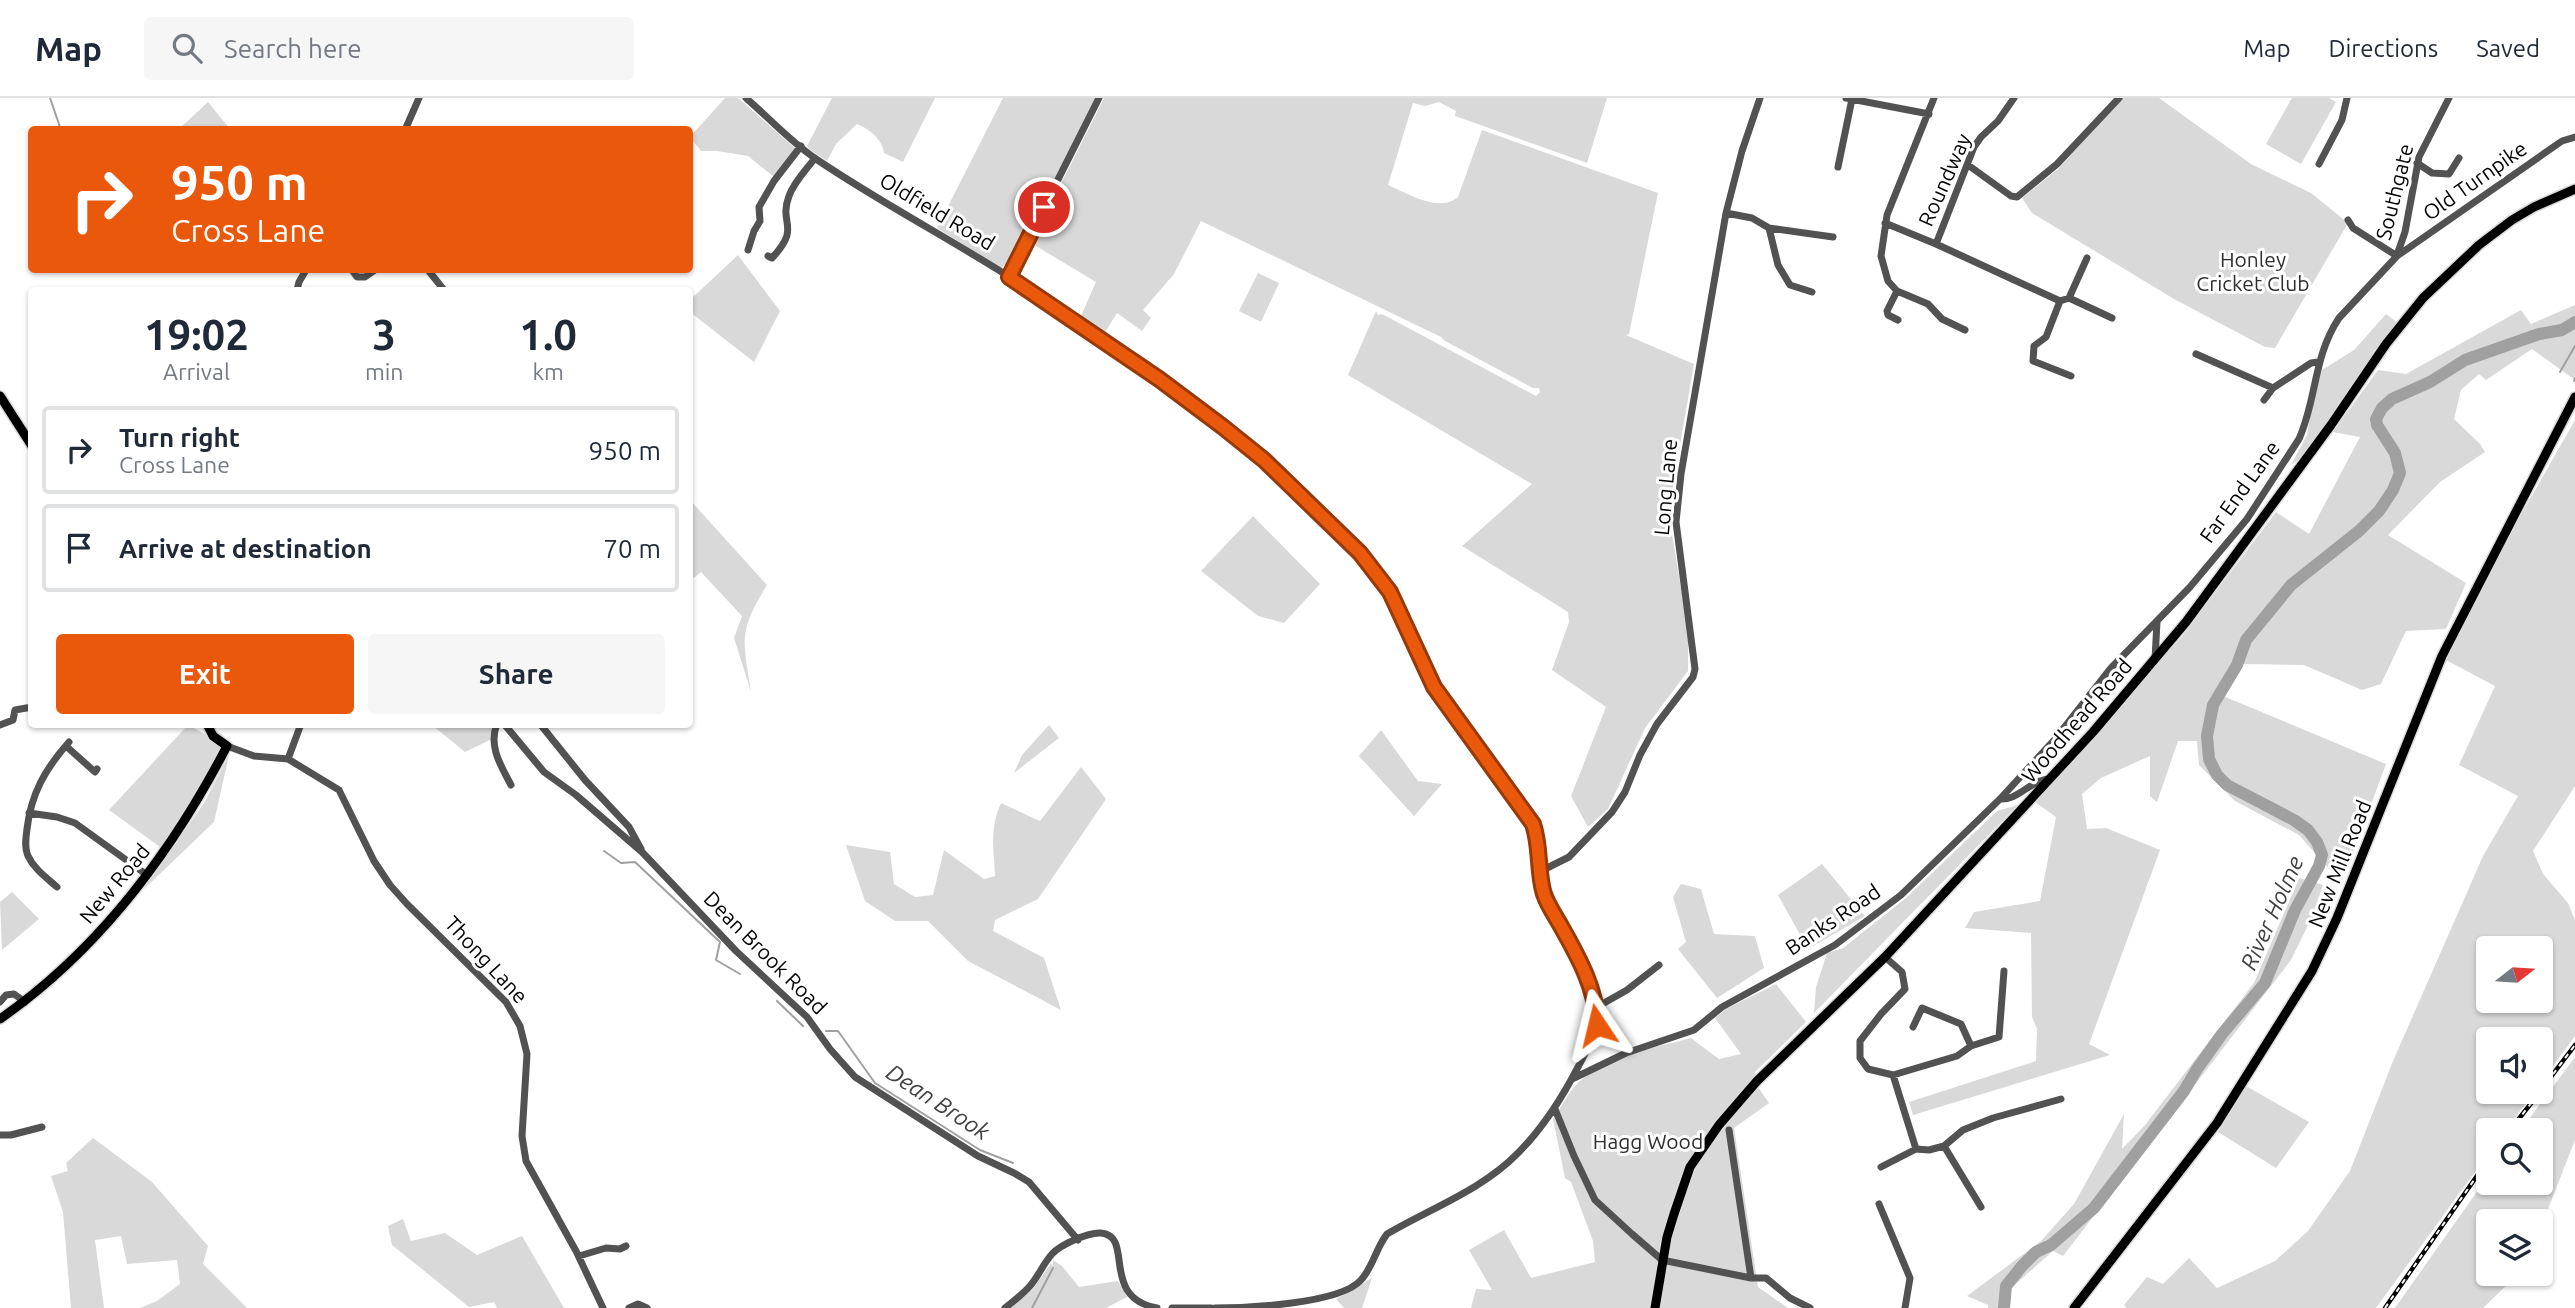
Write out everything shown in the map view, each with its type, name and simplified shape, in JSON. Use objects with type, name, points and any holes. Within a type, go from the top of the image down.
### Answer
[{"type":"main road","name":"Woodhead Road","points":[[1655,1308],[1662,1260],[1690,1167],[1719,1125],[1757,1081],[1885,957],[2050,779],[2155,659],[2186,622],[2331,425],[2386,344],[2423,298],[2479,245],[2512,220],[2575,189]]},
{"type":"main road","points":[[0,396],[28,440]]},
{"type":"main road","name":"New Mill Road","points":[[2074,1308],[2217,1123],[2317,963],[2442,656],[2575,397]]},
{"type":"main road","points":[[209,728],[213,736],[227,746]]},
{"type":"main road","name":"New Road","points":[[1,1016],[25,1002],[75,959],[147,875],[200,798],[227,746]]},
{"type":"street","points":[[407,126],[419,98]]},
{"type":"street","name":"Oldfield Road","points":[[746,98],[815,158],[1009,277],[1159,379],[1264,460],[1360,553],[1390,592],[1434,687],[1533,824],[1546,898],[1578,957],[1597,1007]]},
{"type":"street","points":[[1009,277],[1099,98]]},
{"type":"street","name":"Long Lane","points":[[1541,871],[1569,857],[1612,812],[1625,792],[1640,755],[1657,724],[1693,677],[1695,669],[1676,522],[1681,474],[1726,213],[1742,150],[1760,98]]},
{"type":"street","points":[[1934,98],[1885,223],[1881,256],[1888,281],[1897,291],[1928,304],[1936,314],[1965,330]]},
{"type":"street","name":"Roundway","points":[[1936,244],[1980,136],[1998,121],[2014,98]]},
{"type":"street","points":[[1968,165],[2011,196],[2017,197],[2057,164],[2119,98]]},
{"type":"street","points":[[2319,164],[2342,120],[2347,98]]},
{"type":"street","name":"Southgate","points":[[2348,220],[2358,232],[2396,256],[2406,232],[2417,163],[2449,98]]},
{"type":"street","points":[[1838,167],[1849,99],[1872,100],[1929,114]]},
{"type":"street","name":"Old Turnpike","points":[[2396,256],[2562,141],[2575,137]]},
{"type":"street","points":[[748,250],[760,221],[759,207],[774,181],[801,146]]},
{"type":"street","points":[[768,256],[772,258],[786,243],[789,230],[786,209],[789,195],[815,158]]},
{"type":"street","points":[[2417,163],[2432,173],[2449,174],[2459,158]]},
{"type":"street","points":[[1726,213],[1752,218],[1769,228],[1833,237]]},
{"type":"street","name":"Roundway","points":[[1885,223],[2060,301]]},
{"type":"street","name":"Southgate","points":[[2358,232],[2364,223]]},
{"type":"street","points":[[1769,228],[1778,265],[1790,285],[1812,292]]},
{"type":"street","name":"Far End Lane","points":[[2068,723],[2111,668],[2157,622],[2247,519],[2304,428],[2318,362],[2332,330],[2339,318],[2396,256]]},
{"type":"street","points":[[2069,298],[2087,258]]},
{"type":"street","points":[[354,273],[357,278],[371,273]]},
{"type":"street","points":[[430,273],[442,287]]},
{"type":"street","points":[[1897,291],[1887,311],[1888,319],[1898,320]]},
{"type":"street","points":[[2071,376],[2033,361],[2034,346],[2046,337],[2060,301],[2069,298],[2112,317]]},
{"type":"street","points":[[1950,335],[1954,326]]},
{"type":"street","points":[[2196,354],[2273,388]]},
{"type":"street","points":[[2264,400],[2273,388],[2311,363],[2318,362]]},
{"type":"street","points":[[2155,659],[2157,622]]},
{"type":"street","points":[[0,726],[13,720],[15,710],[28,708]]},
{"type":"street","name":"Banks Road","points":[[1572,1079],[1626,1053],[1694,1030],[1722,1007],[1835,945],[1901,895],[2000,799],[2068,723]]},
{"type":"street","points":[[227,746],[254,756],[288,759],[300,728]]},
{"type":"street","points":[[495,728],[496,754],[511,785]]},
{"type":"street","name":"Dean Brook Road","points":[[507,728],[544,772],[576,794],[642,852],[736,951],[807,1017],[855,1077],[978,1156],[1028,1182],[1078,1240]]},
{"type":"street","points":[[543,728],[585,780],[629,827],[642,852]]},
{"type":"street","points":[[52,885],[39,872],[25,846],[29,813],[38,784],[67,744],[95,772],[97,769]]},
{"type":"street","name":"Thong Lane","points":[[288,759],[339,790],[374,861],[390,885],[506,1002],[514,1014],[525,1039],[527,1054],[523,1150],[532,1174],[579,1256],[603,1308]]},
{"type":"street","points":[[2000,799],[2007,800],[2042,779],[2050,779]]},
{"type":"street","points":[[29,813],[75,823],[147,875]]},
{"type":"street","points":[[1885,957],[1902,972],[1905,989],[1860,1041],[1860,1058],[1868,1069],[1893,1075],[1956,1056],[1971,1046],[1999,1037],[2004,971]]},
{"type":"street","points":[[1172,1308],[1259,1307],[1339,1294],[1353,1287],[1366,1273],[1379,1243],[1387,1234],[1488,1178],[1518,1153],[1555,1109],[1572,1079],[1597,1025],[1597,1007],[1627,990],[1659,965]]},
{"type":"street","points":[[1,998],[14,994],[25,1002]]},
{"type":"street","points":[[1913,1027],[1922,1008],[1961,1024],[1971,1046]]},
{"type":"street","points":[[1893,1075],[1916,1149]]},
{"type":"street","points":[[1881,1167],[1916,1149],[1929,1150],[1944,1146],[1963,1130],[1993,1118],[2060,1099]]},
{"type":"street","points":[[1555,1109],[1595,1200],[1662,1260],[1751,1278],[1766,1278],[1790,1298],[1810,1308]]},
{"type":"street","points":[[0,1135],[11,1136],[42,1126]]},
{"type":"street","points":[[1728,1130],[1751,1278]]},
{"type":"street","points":[[1944,1146],[1981,1207]]},
{"type":"street","points":[[1879,1204],[1910,1278],[1905,1308]]},
{"type":"street","points":[[1005,1308],[1031,1285],[1053,1252],[1092,1234],[1109,1236],[1115,1241],[1127,1293],[1155,1308]]},
{"type":"street","points":[[579,1256],[606,1248],[620,1250],[626,1246]]},
{"type":"street","points":[[629,1308],[638,1304],[647,1308]]},
{"type":"green space","points":[[725,98],[738,98],[796,149],[774,177],[748,156],[701,151],[693,141],[693,134]]},
{"type":"green space","points":[[832,98],[935,98],[903,162],[884,153],[875,136],[857,124],[836,144],[827,161],[809,149],[807,146]]},
{"type":"green space","points":[[1003,98],[1096,98],[1016,256],[1001,268],[937,228]]},
{"type":"green space","points":[[1104,98],[1607,98],[1587,163],[1455,116],[1456,111],[1439,102],[1425,106],[1413,103],[1388,185],[1433,203],[1451,201],[1458,197],[1482,130],[1658,193],[1629,334],[1626,335],[1694,364],[1673,486],[1670,522],[1688,630],[1688,671],[1645,728],[1608,809],[1588,827],[1571,796],[1606,707],[1552,670],[1569,622],[1568,612],[1462,546],[1532,484],[1348,375],[1376,311],[1378,315],[1382,314],[1536,396],[1540,392],[1539,388],[1533,388],[1441,337],[1201,221],[1174,274],[1143,310],[1151,318],[1142,331],[1117,313],[1104,334],[1080,318],[1096,282],[1031,243]]},
{"type":"green space","name":"Honley Cricket Club","points":[[2123,98],[2159,98],[2251,164],[2311,193],[2348,223],[2275,348],[2265,347],[2174,299],[2032,213],[2022,198],[2058,169]]},
{"type":"green space","points":[[2292,98],[2329,98],[2336,102],[2301,164],[2266,144]]},
{"type":"green space","points":[[208,102],[228,126],[182,126]]},
{"type":"green space","points":[[738,255],[780,311],[754,362],[693,314],[693,297]]},
{"type":"green space","points":[[1258,273],[1279,283],[1261,322],[1239,311]]},
{"type":"green space","points":[[2575,305],[2575,380],[2532,349],[2486,380],[2479,374],[2461,390],[2454,419],[2485,452],[2440,482],[2388,535],[2466,583],[2446,629],[2406,631],[2381,684],[2362,690],[2304,665],[2243,664],[2223,696],[2386,764],[2348,867],[2329,869],[2299,835],[2235,801],[2199,765],[2197,741],[2178,741],[2157,802],[2150,796],[2150,756],[2101,778],[2082,794],[2087,829],[2106,828],[2160,850],[2089,1044],[2110,1055],[1913,1115],[1909,1102],[2036,1061],[2037,1029],[2032,1017],[2031,933],[1965,928],[1974,912],[2040,901],[2056,817],[2035,802],[2183,635],[2276,512],[2309,534],[2360,437],[2333,432],[2378,370],[2406,374],[2521,310],[2531,324]]},
{"type":"green space","points":[[2386,314],[2397,322],[2301,458],[2291,465],[2307,435],[2314,394],[2322,370],[2354,350]]},
{"type":"green space","points":[[2575,420],[2575,786],[2533,851],[2543,874],[2568,903],[2575,920],[2575,1036],[2553,1066],[2553,1027],[2476,1027],[2476,1104],[2525,1104],[2515,1118],[2476,1118],[2476,1170],[2376,1308],[2127,1308],[2124,1305],[2147,1277],[2163,1284],[2189,1258],[2217,1288],[2275,1261],[2308,1231],[2350,1171],[2393,1061],[2483,856],[2518,796],[2459,765],[2495,686],[2446,660],[2518,520]]},
{"type":"green space","points":[[693,503],[767,585],[751,614],[745,636],[751,692],[734,638],[742,616],[701,572],[693,579]]},
{"type":"green space","points":[[1253,516],[1320,584],[1284,623],[1258,616],[1201,571]]},
{"type":"green space","points":[[1049,725],[1059,738],[1014,773],[1022,755]]},
{"type":"green space","points":[[185,728],[194,728],[207,735],[221,749],[196,798],[163,849],[109,810]]},
{"type":"green space","points":[[436,728],[493,728],[492,739],[465,752]]},
{"type":"green space","points":[[1381,730],[1418,781],[1442,784],[1414,816],[1359,756]]},
{"type":"green space","points":[[229,755],[214,822],[143,890],[204,803]]},
{"type":"green space","points":[[1081,767],[1106,799],[1038,899],[995,920],[993,931],[1044,958],[1061,1010],[968,961],[928,921],[895,921],[865,901],[846,845],[890,852],[894,884],[915,897],[933,895],[944,850],[984,879],[995,876],[994,831],[1001,803],[1040,821]]},
{"type":"green space","points":[[2018,805],[1814,1013],[1816,987],[1827,953],[1843,948],[1906,898],[1997,811]]},
{"type":"green space","points":[[1822,864],[1865,916],[1808,949],[1778,895]]},
{"type":"green space","points":[[2299,878],[2323,885],[2312,917],[2291,960],[2063,1256],[2053,1251],[2009,1290],[2007,1308],[1988,1308],[1988,1305],[1967,1296],[2041,1241],[2074,1204],[2124,1114],[2122,1149],[2145,1125],[2254,983]]},
{"type":"green space","points":[[1681,884],[1701,889],[1714,934],[1755,936],[1764,968],[1717,998],[1678,949],[1686,942],[1673,897]]},
{"type":"green space","points":[[12,892],[39,919],[2,950],[0,902]]},
{"type":"green space","name":"Hagg Wood","points":[[1776,984],[1806,1022],[1755,1072],[1758,1087],[1769,1103],[1734,1128],[1758,1287],[1788,1308],[1471,1308],[1476,1289],[1492,1290],[1469,1250],[1504,1230],[1531,1278],[1595,1262],[1593,1241],[1571,1182],[1565,1178],[1553,1119],[1578,1083],[1589,1073],[1617,1059],[1691,1038],[1719,1059],[1741,1054],[1715,1018],[1726,1009]]},
{"type":"green space","points":[[2575,1057],[2575,1140],[2548,1209],[2476,1209],[2476,1286],[2506,1286],[2483,1308],[2395,1308],[2476,1193],[2553,1195],[2553,1118],[2530,1118],[2540,1104],[2553,1104],[2553,1087]]},
{"type":"green space","points":[[2246,1086],[2309,1122],[2276,1168],[2218,1132]]},
{"type":"green space","points":[[93,1138],[152,1182],[208,1246],[203,1264],[247,1308],[140,1308],[157,1301],[180,1284],[177,1260],[127,1264],[121,1236],[95,1240],[104,1308],[71,1308],[63,1212],[51,1176],[68,1171],[66,1163]]},
{"type":"green space","points":[[403,1219],[411,1241],[445,1233],[477,1255],[522,1236],[564,1308],[497,1308],[494,1302],[469,1307],[392,1245],[388,1226]]},
{"type":"green space","points":[[1053,1260],[1062,1266],[1079,1287],[1118,1281],[1127,1297],[1106,1308],[1011,1308],[1033,1289],[1051,1263],[1053,1266]]},
{"type":"green space","points":[[1372,1278],[1362,1308],[1344,1308],[1336,1299]]},
{"type":"waterway","name":"Dean Brook","points":[[50,98],[60,126]]},
{"type":"waterway","name":"River Holme","points":[[2004,1308],[2006,1286],[2022,1266],[2036,1252],[2051,1245],[2094,1208],[2184,1091],[2222,1034],[2265,983],[2295,910],[2319,866],[2322,855],[2308,830],[2227,785],[2217,775],[2209,759],[2207,736],[2213,705],[2237,665],[2246,640],[2291,585],[2359,531],[2379,511],[2393,490],[2400,473],[2395,453],[2377,425],[2376,419],[2382,408],[2392,399],[2430,382],[2465,360],[2539,334],[2562,330],[2575,322]]},
{"type":"waterway","points":[[2560,372],[2575,346]]},
{"type":"waterway","name":"Dean Brook","points":[[604,851],[621,863],[635,862],[720,942],[716,960],[740,974]]},
{"type":"waterway","name":"Dean Brook","points":[[777,1001],[803,1026]]},
{"type":"waterway","name":"Dean Brook","points":[[826,1031],[838,1031],[875,1083],[980,1150],[1013,1163]]},
{"type":"waterway","points":[[1032,1308],[1053,1268]]},
{"type":"railway","points":[[2553,1074],[2575,1045]]},
{"type":"railway","points":[[2519,1118],[2531,1104]]},
{"type":"railway","points":[[2385,1308],[2476,1177]]},
{"type":"route","points":[[1044,207],[1009,277],[1159,379],[1264,460],[1360,553],[1390,592],[1434,687],[1533,824],[1539,849],[1542,886],[1578,957],[1597,1007],[1597,1025]]}]
